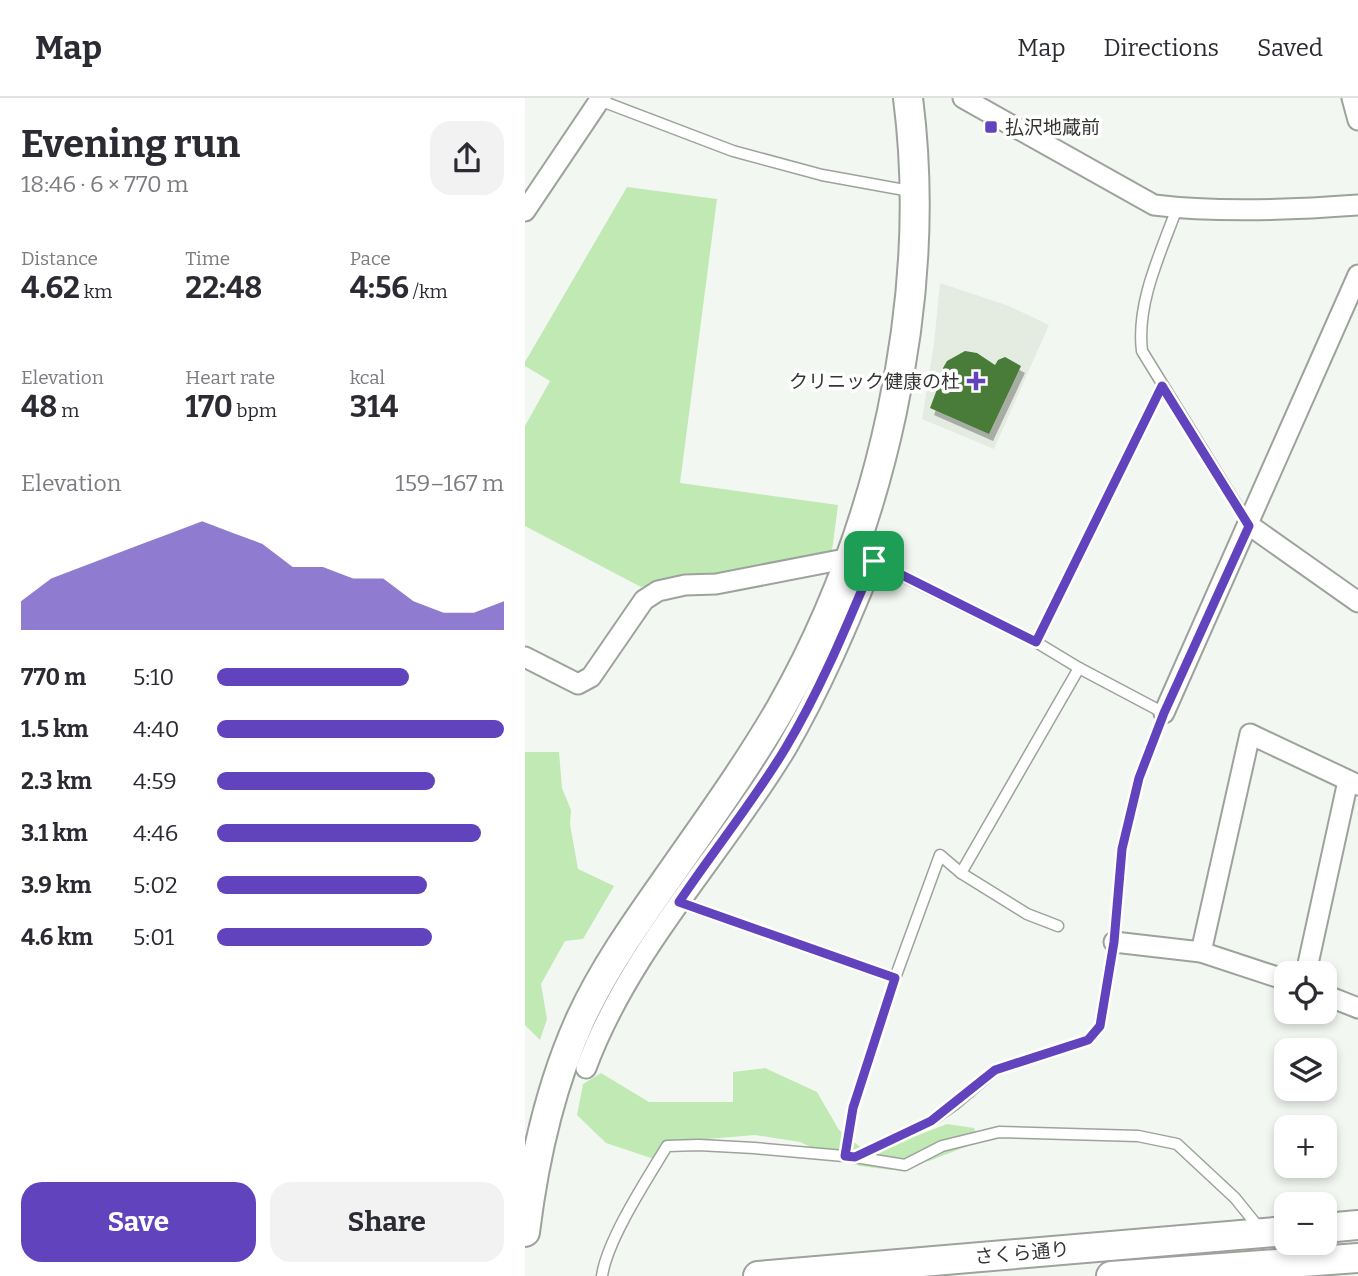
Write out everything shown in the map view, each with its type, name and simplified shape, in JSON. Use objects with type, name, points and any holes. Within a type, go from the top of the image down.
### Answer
[{"type":"street","points":[[586,1068],[609,1012],[635,968],[786,748],[833,661],[862,560],[871,495],[892,412],[905,338],[913,237],[912,126],[908,98]]},
{"type":"street","points":[[963,98],[1154,205],[1177,208],[1309,209],[1358,205]]},
{"type":"street","points":[[1352,98],[1358,120]]},
{"type":"street","points":[[525,211],[600,99]]},
{"type":"street","points":[[1164,713],[1358,275]]},
{"type":"street","points":[[1249,526],[1358,602]]},
{"type":"street","points":[[525,657],[578,684],[591,677],[644,600],[658,591],[862,560]]},
{"type":"street","points":[[525,1232],[531,1182],[556,1084],[582,1017],[608,967],[782,707],[813,645],[862,560]]},
{"type":"street","points":[[1201,951],[1250,734],[1353,783],[1309,961]]},
{"type":"street","points":[[1114,942],[1201,951],[1274,975]]},
{"type":"street","points":[[1337,1000],[1358,1008]]},
{"type":"street","points":[[1337,1227],[1358,1225]]},
{"type":"street","name":"さくら通り","points":[[758,1276],[1274,1232]]},
{"type":"street","points":[[1111,1276],[1313,1268],[1358,1258]]},
{"type":"lane","points":[[600,99],[733,151],[822,175],[913,192]]},
{"type":"lane","points":[[1177,208],[1151,281],[1140,334],[1142,351],[1249,526]]},
{"type":"lane","points":[[1036,642],[1162,386]]},
{"type":"lane","points":[[850,1157],[931,1121],[995,1070],[1088,1040],[1100,1026],[1114,942],[1122,849],[1139,778],[1164,713],[1036,642],[862,560]]},
{"type":"lane","points":[[961,873],[1079,668]]},
{"type":"lane","points":[[679,902],[895,978],[940,855],[961,873],[1027,915],[1058,926]]},
{"type":"lane","points":[[602,1276],[604,1263],[615,1239],[667,1146],[754,1147],[905,1165],[942,1146],[999,1132],[1138,1136],[1177,1144],[1274,1231]]},
{"type":"path","points":[[850,1157],[853,1108],[895,978]]},
{"type":"shaded area","name":"クリニック健康の杜","points":[[940,283],[1009,306],[1049,325],[994,449],[922,419]]},
{"type":"green space","points":[[627,187],[717,199],[680,483],[838,505],[832,551],[641,587],[525,526],[525,426],[550,381],[525,366],[525,362]]},
{"type":"green space","points":[[525,752],[559,752],[562,788],[571,810],[570,824],[578,869],[614,886],[583,939],[565,941],[541,984],[547,1019],[540,1040],[525,1025]]},
{"type":"green space","points":[[765,1068],[817,1092],[839,1130],[869,1154],[947,1124],[974,1128],[978,1142],[929,1161],[891,1170],[860,1166],[800,1142],[755,1135],[696,1140],[654,1159],[606,1143],[577,1115],[583,1084],[601,1073],[649,1102],[733,1102],[733,1072]]},
{"type":"building","points":[[965,351],[977,353],[995,365],[1005,357],[1021,366],[989,434],[930,408],[939,384],[943,382],[943,368],[947,361]]},
{"type":"place","name":"払沢地蔵前","points":[[991,127]]},
{"type":"place","name":"クリニック健康の杜","points":[[976,381]]},
{"type":"route","points":[[1162,386],[1249,526],[1164,713],[1139,778],[1122,849],[1114,942],[1100,1026],[1088,1040],[995,1070],[931,1121],[855,1157],[845,1156],[853,1108],[895,978],[679,902],[749,805],[786,748],[833,661],[874,561],[1036,642],[1162,386]]}]
